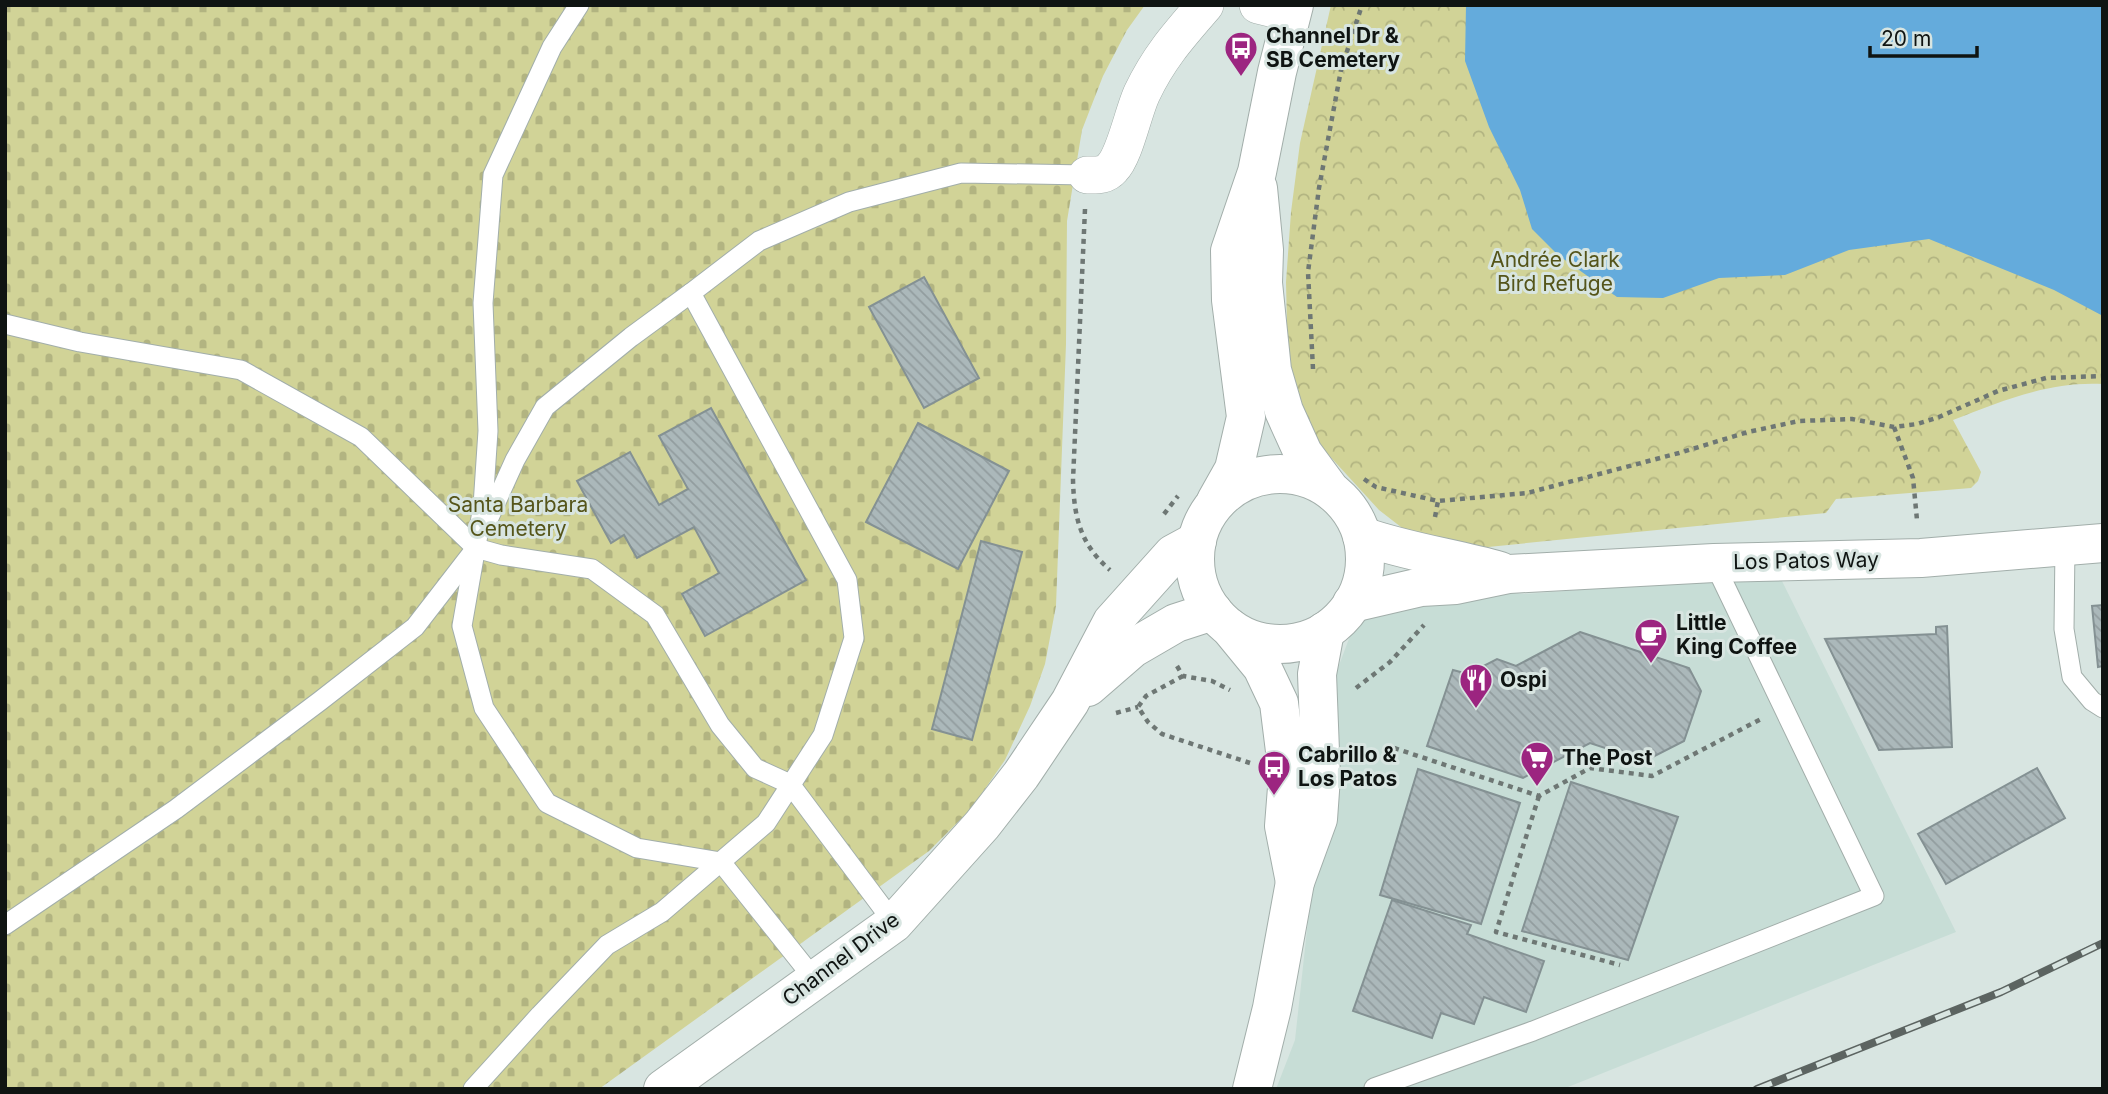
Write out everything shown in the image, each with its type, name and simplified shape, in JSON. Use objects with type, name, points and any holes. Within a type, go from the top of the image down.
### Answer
[{"type":"main road","points":[[1281,8],[1257,172],[1230,251],[1231,300],[1246,417],[1234,469],[1202,522],[1195,566],[1201,589],[1221,619],[1262,667],[1279,703],[1288,775],[1284,826],[1295,882]]},
{"type":"main road","points":[[1257,172],[1264,250],[1263,284],[1272,370],[1284,411],[1303,453],[1343,482]]},
{"type":"main road","points":[[1213,506],[1232,489],[1254,477],[1279,474],[1343,482]]},
{"type":"main road","points":[[1221,619],[1247,638],[1267,643],[1306,640],[1338,622],[1360,588],[1366,565],[1362,536],[1356,520],[1344,502],[1343,482]]},
{"type":"main road","name":"Los Patos Way","points":[[1362,536],[1394,547],[1509,573]]},
{"type":"main road","name":"Channel Drive","points":[[663,1089],[894,923],[982,825],[1021,775],[1070,702],[1112,622],[1173,554],[1197,541]]},
{"type":"main road","name":"Los Patos Way","points":[[1352,603],[1421,587],[1456,585],[1509,573],[1714,563],[1921,558],[2103,543]]},
{"type":"main road","name":"Channel Drive","points":[[1070,702],[1133,648],[1176,623],[1221,619]]},
{"type":"main road","points":[[1252,1089],[1272,1008],[1295,882],[1318,820],[1321,777],[1317,674],[1325,631]]},
{"type":"street","points":[[1086,186],[1112,169],[1119,157],[1141,95],[1161,57],[1205,5]]},
{"type":"lane","points":[[579,5],[552,47],[493,175],[483,303],[488,431],[483,506],[462,626],[484,708],[547,803],[637,848],[721,862],[815,980]]},
{"type":"lane","points":[[5,925],[176,809],[415,628],[476,548],[515,460],[545,407],[631,337],[760,241],[849,202],[961,173],[1086,186]]},
{"type":"lane","points":[[473,1089],[607,945],[662,912],[765,823],[823,735],[855,638],[847,580],[691,293]]},
{"type":"lane","points":[[5,324],[80,342],[241,370],[361,437],[476,548],[501,555],[593,569],[655,615],[720,725],[755,768],[790,784],[894,923]]},
{"type":"lane","points":[[2065,546],[2064,629],[2072,677],[2092,701],[2103,708]]},
{"type":"lane","points":[[1374,1088],[1533,1031],[1874,896],[1714,563]]},
{"type":"path","points":[[1314,378],[1308,272],[1318,188],[1341,70],[1362,5]]},
{"type":"path","points":[[1086,186],[1073,480],[1074,511],[1082,534],[1106,568],[1117,576]]},
{"type":"path","points":[[1343,482],[1377,486],[1438,501],[1498,497],[1548,488],[1748,432],[1799,421],[1852,419],[1895,427],[1939,417],[1998,391],[2046,379],[2103,376]]},
{"type":"path","points":[[1895,427],[1913,478],[1921,558]]},
{"type":"path","points":[[1351,692],[1390,662],[1425,625],[1423,612]]},
{"type":"path","points":[[1173,654],[1183,676]]},
{"type":"path","points":[[1236,694],[1212,681],[1183,676],[1146,696],[1138,707],[1148,722],[1162,734],[1252,764]]},
{"type":"path","points":[[1649,985],[1625,967],[1496,932],[1539,796],[1590,768],[1652,776],[1783,707]]},
{"type":"path","points":[[1394,747],[1539,796]]},
{"type":"shaded area","points":[[1779,575],[1956,932],[1563,1089],[1276,1089],[1295,1040],[1308,921],[1335,729],[1335,676],[1353,628],[1394,598],[1446,587],[1525,594]]},
{"type":"green space","name":"Santa Barbara Cemetery","points":[[5,5],[1145,5],[1127,30],[1103,76],[1082,130],[1067,221],[1066,344],[1056,606],[1045,664],[1030,706],[1005,760],[971,809],[929,851],[599,1089],[5,1089]]},
{"type":"green space","name":"Andrée Clark Bird Refuge","points":[[1331,5],[2103,5],[2103,384],[2045,389],[2008,399],[1953,420],[1981,472],[1978,481],[1971,488],[1836,499],[1826,513],[1478,548],[1410,534],[1379,510],[1325,451],[1304,420],[1288,371],[1286,282],[1291,212],[1300,143]]},
{"type":"water","points":[[1466,5],[2103,5],[2103,316],[2054,290],[1929,239],[1849,250],[1785,275],[1719,278],[1663,298],[1617,297],[1558,255],[1532,229],[1520,190],[1489,127],[1465,61]]},
{"type":"building","points":[[924,277],[979,378],[924,408],[869,307]]},
{"type":"building","points":[[711,408],[806,580],[705,636],[682,594],[719,573],[694,527],[637,558],[624,535],[611,543],[577,481],[630,452],[659,505],[688,489],[659,436]]},
{"type":"building","points":[[918,423],[1009,471],[958,569],[866,522]]},
{"type":"building","points":[[981,541],[1022,552],[972,740],[932,729]]},
{"type":"building","points":[[2103,605],[2103,666],[2098,667],[2092,606]]},
{"type":"building","points":[[1947,626],[1952,747],[1879,750],[1825,639],[1936,634],[1936,627]]},
{"type":"building","points":[[1580,632],[1689,668],[1701,691],[1684,741],[1645,761],[1590,743],[1523,778],[1427,746],[1453,670],[1468,674],[1497,659],[1516,666]]},
{"type":"building","points":[[2037,768],[2065,818],[1946,884],[1918,834]]},
{"type":"building","points":[[1418,769],[1520,803],[1481,924],[1380,895]]},
{"type":"building","points":[[1571,782],[1678,817],[1628,960],[1522,931]]},
{"type":"building","points":[[1392,900],[1471,925],[1467,934],[1544,961],[1526,1012],[1484,997],[1474,1024],[1441,1013],[1432,1038],[1353,1011]]},
{"type":"railway","points":[[1757,1089],[2001,992],[2103,943]]},
{"type":"place","name":"Channel Dr & SB Cemetery","points":[[1241,78]]},
{"type":"place","name":"Little King Coffee","points":[[1651,665]]},
{"type":"place","name":"Ospi","points":[[1476,710]]},
{"type":"place","name":"The Post","points":[[1537,788]]},
{"type":"place","name":"Cabrillo & Los Patos","points":[[1274,797]]}]
